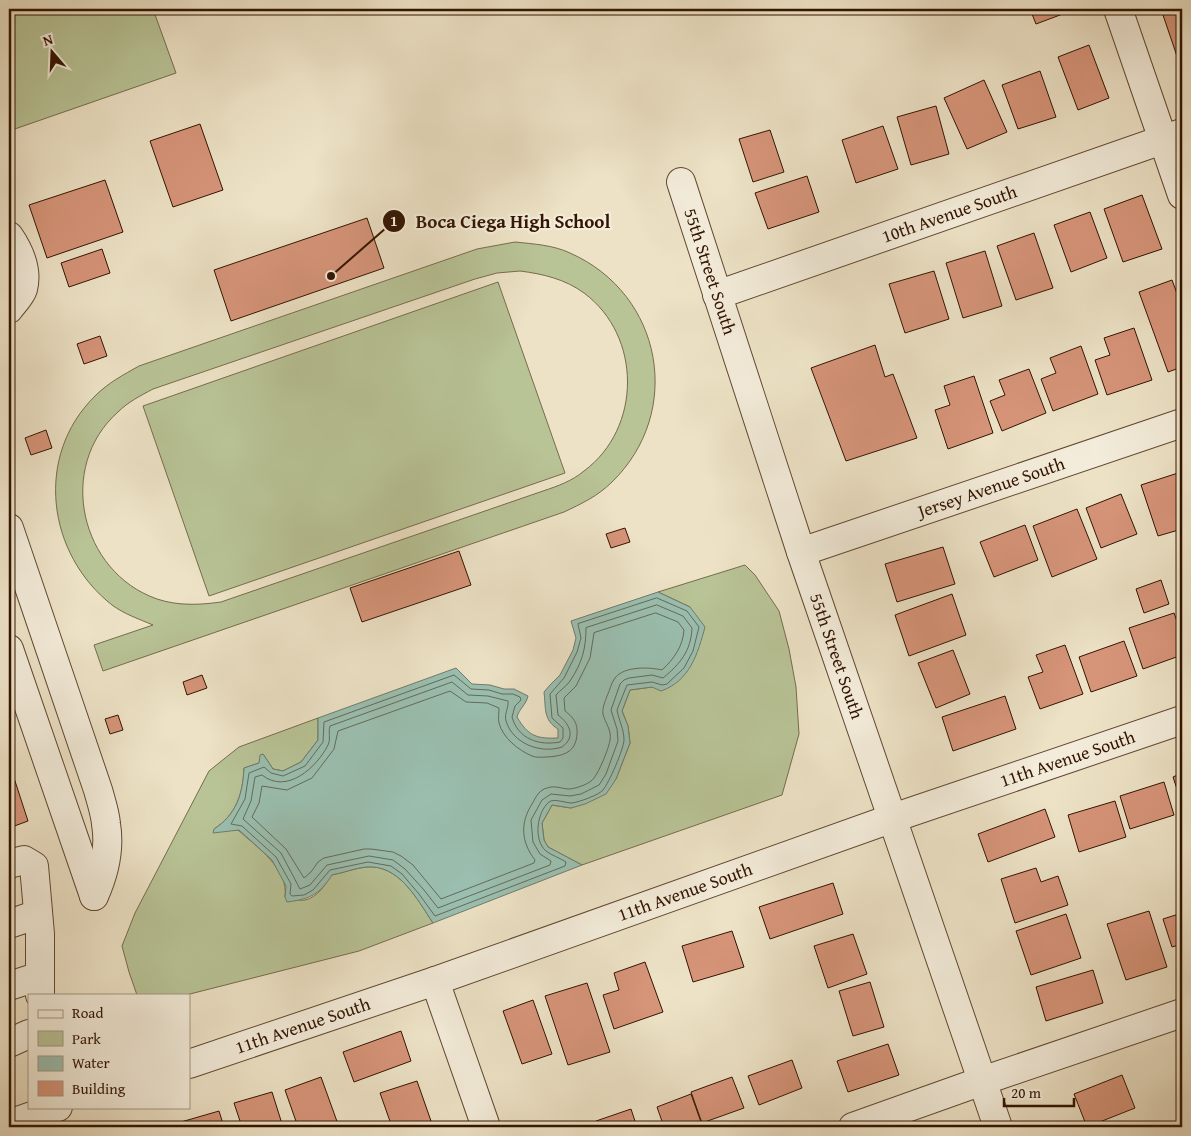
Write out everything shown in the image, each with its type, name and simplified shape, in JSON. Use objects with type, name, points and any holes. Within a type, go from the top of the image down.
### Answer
[{"type":"street","points":[[1118,9],[1173,137],[1182,195]]},
{"type":"street","name":"10th Avenue South","points":[[717,295],[1173,137]]},
{"type":"street","name":"55th Street South","points":[[681,182],[801,552],[998,1127]]},
{"type":"street","points":[[9,236],[18,250],[24,270],[22,291],[9,309]]},
{"type":"street","name":"Jersey Avenue South","points":[[801,552],[1182,423]]},
{"type":"street","points":[[9,528],[98,790],[106,824],[107,852],[94,896],[9,648]]},
{"type":"street","name":"11th Avenue South","points":[[190,1064],[435,981],[893,818],[1182,720]]},
{"type":"street","points":[[9,986],[40,985],[38,914],[34,866],[16,862]]},
{"type":"street","points":[[9,924],[38,914]]},
{"type":"street","points":[[435,981],[486,1127]]},
{"type":"street","points":[[853,1127],[1182,1013]]},
{"type":"street","points":[[9,1043],[28,1034]]},
{"type":"street","points":[[19,1123],[56,1108]]},
{"type":"green space","points":[[9,9],[153,9],[176,73],[9,131]]},
{"type":"green space","points":[[515,242],[564,250],[601,272],[626,296],[643,325],[653,357],[655,390],[649,422],[635,454],[612,482],[595,496],[564,512],[103,671],[94,645],[153,625],[112,605],[90,584],[73,559],[62,532],[56,504],[56,475],[63,447],[76,420],[95,396],[110,383],[139,366],[477,249]],"holes":[[[520,271],[561,281],[584,293],[603,311],[617,333],[625,357],[628,382],[625,407],[617,431],[603,453],[579,475],[554,487],[221,602],[189,604],[157,599],[131,585],[110,566],[94,542],[85,516],[83,488],[87,461],[99,435],[118,412],[130,402],[153,389],[475,279],[497,273]]]},
{"type":"green space","points":[[498,282],[565,473],[209,596],[143,406]]},
{"type":"green space","points":[[745,565],[755,575],[779,611],[796,687],[799,734],[782,795],[582,865],[548,847],[544,840],[542,823],[552,805],[571,808],[616,779],[630,743],[628,726],[622,711],[630,690],[652,687],[690,607],[658,592]]},
{"type":"green space","points":[[318,718],[318,740],[301,762],[283,771],[273,769],[263,754],[259,763],[244,768],[242,787],[237,803],[228,817],[214,829],[238,830],[262,851],[277,868],[282,877],[285,897],[300,900],[309,899],[321,890],[331,875],[366,867],[378,868],[388,871],[406,885],[433,923],[359,951],[190,994],[137,994],[122,946],[135,913],[209,771],[239,747]]},
{"type":"water","points":[[658,592],[690,607],[705,627],[696,656],[686,673],[679,680],[661,691],[652,687],[630,690],[622,711],[628,726],[630,743],[616,779],[606,794],[571,808],[552,805],[542,823],[544,840],[548,847],[582,865],[433,923],[406,885],[388,871],[378,868],[366,867],[332,875],[323,887],[313,895],[287,902],[285,897],[286,886],[272,860],[239,830],[213,833],[214,829],[228,817],[237,803],[242,787],[244,768],[259,763],[260,755],[263,754],[273,769],[283,771],[301,762],[318,740],[318,718],[456,668],[472,684],[514,689],[528,696],[517,717],[521,723],[534,735],[544,738],[558,738],[558,729],[550,722],[546,713],[544,692],[560,675],[573,650],[576,638],[571,621]]},
{"type":"building","points":[[1030,9],[1076,9],[1036,24]]},
{"type":"building","points":[[1171,9],[1182,9],[1182,71],[1162,12]]},
{"type":"building","points":[[1089,45],[1109,98],[1078,110],[1058,57]]},
{"type":"building","points":[[1040,71],[1056,117],[1018,129],[1002,85]]},
{"type":"building","points":[[984,80],[1007,132],[967,149],[944,98]]},
{"type":"building","points":[[936,106],[949,154],[911,165],[897,117]]},
{"type":"building","points":[[200,124],[223,190],[173,207],[150,141]]},
{"type":"building","points":[[883,126],[898,169],[856,183],[842,140]]},
{"type":"building","points":[[770,130],[784,172],[753,182],[739,139]]},
{"type":"building","points":[[807,176],[819,212],[768,229],[755,193]]},
{"type":"building","points":[[105,180],[123,232],[47,258],[29,205]]},
{"type":"building","points":[[1142,195],[1162,249],[1123,262],[1104,209]]},
{"type":"building","points":[[1090,212],[1107,258],[1071,272],[1054,225]]},
{"type":"building","points":[[367,218],[384,268],[231,321],[214,270]]},
{"type":"building","points":[[1034,233],[1053,288],[1016,300],[997,246]]},
{"type":"building","points":[[102,249],[110,273],[69,287],[61,263]]},
{"type":"building","points":[[985,251],[1002,306],[963,318],[946,263]]},
{"type":"building","points":[[934,271],[949,319],[905,333],[889,284]]},
{"type":"building","points":[[1172,280],[1182,307],[1182,367],[1168,372],[1139,292]]},
{"type":"building","points":[[1134,328],[1152,380],[1107,395],[1095,360],[1110,355],[1104,338]]},
{"type":"building","points":[[100,336],[107,356],[84,364],[77,344]]},
{"type":"building","points":[[875,345],[885,377],[893,374],[917,438],[846,461],[811,368]]},
{"type":"building","points":[[1081,346],[1098,394],[1053,411],[1041,379],[1056,373],[1050,358]]},
{"type":"building","points":[[1029,369],[1046,413],[1002,431],[990,401],[1005,395],[999,380]]},
{"type":"building","points":[[974,376],[993,433],[948,449],[935,410],[950,405],[944,386]]},
{"type":"building","points":[[46,430],[52,448],[31,455],[25,438]]},
{"type":"building","points":[[1178,473],[1182,487],[1182,529],[1158,536],[1141,485]]},
{"type":"building","points":[[1121,494],[1137,534],[1101,548],[1086,508]]},
{"type":"building","points":[[1077,509],[1097,559],[1052,577],[1033,526]]},
{"type":"building","points":[[1025,525],[1038,560],[994,577],[980,542]]},
{"type":"building","points":[[625,528],[630,542],[611,548],[606,534]]},
{"type":"building","points":[[943,547],[955,584],[897,602],[885,564]]},
{"type":"building","points":[[459,551],[471,585],[362,622],[350,588]]},
{"type":"building","points":[[1161,580],[1169,604],[1144,613],[1136,589]]},
{"type":"building","points":[[952,594],[966,635],[909,656],[895,615]]},
{"type":"building","points":[[1174,613],[1182,636],[1182,655],[1143,669],[1129,628]]},
{"type":"building","points":[[1124,641],[1137,676],[1091,692],[1079,657]]},
{"type":"building","points":[[1065,645],[1083,694],[1040,709],[1028,677],[1043,672],[1036,655]]},
{"type":"building","points":[[953,650],[970,694],[936,708],[918,663]]},
{"type":"building","points":[[202,675],[207,688],[187,695],[183,682]]},
{"type":"building","points":[[1005,696],[1016,729],[953,751],[942,717]]},
{"type":"building","points":[[118,715],[123,730],[110,734],[105,719]]},
{"type":"building","points":[[1182,773],[1182,804],[1173,777]]},
{"type":"building","points":[[14,778],[28,821],[9,828],[9,780]]},
{"type":"building","points":[[1164,782],[1174,815],[1130,829],[1120,796]]},
{"type":"building","points":[[1115,801],[1126,837],[1079,852],[1068,815]]},
{"type":"building","points":[[1045,809],[1055,837],[988,862],[978,834]]},
{"type":"building","points":[[1036,868],[1041,882],[1058,876],[1068,905],[1015,923],[1001,879]]},
{"type":"building","points":[[833,883],[843,914],[770,939],[759,907]]},
{"type":"building","points":[[1149,911],[1167,967],[1126,980],[1107,924]]},
{"type":"building","points":[[1182,913],[1182,944],[1172,947],[1163,919]]},
{"type":"building","points":[[1066,914],[1081,958],[1031,975],[1016,931]]},
{"type":"building","points":[[732,931],[744,967],[693,982],[682,946]]},
{"type":"building","points":[[853,934],[867,974],[828,988],[814,946]]},
{"type":"building","points":[[645,962],[663,1012],[614,1029],[603,995],[619,990],[614,973]]},
{"type":"building","points":[[1093,970],[1103,1003],[1046,1021],[1036,987]]},
{"type":"building","points":[[870,982],[884,1027],[853,1036],[839,991]]},
{"type":"building","points":[[587,983],[610,1052],[568,1065],[545,996]]},
{"type":"building","points":[[533,1000],[552,1054],[522,1064],[503,1011]]},
{"type":"building","points":[[401,1031],[411,1061],[354,1082],[343,1052]]},
{"type":"building","points":[[888,1044],[899,1075],[848,1092],[837,1061]]},
{"type":"building","points":[[792,1060],[802,1088],[759,1105],[748,1076]]},
{"type":"building","points":[[1182,1065],[1182,1085],[1177,1067]]},
{"type":"building","points":[[1122,1075],[1135,1108],[1087,1127],[1074,1094]]},
{"type":"building","points":[[321,1077],[339,1127],[298,1127],[285,1090]]},
{"type":"building","points":[[732,1077],[744,1108],[702,1123],[691,1092]]},
{"type":"building","points":[[417,1081],[431,1121],[414,1127],[392,1127],[380,1093]]},
{"type":"building","points":[[272,1092],[283,1127],[242,1127],[234,1103]]},
{"type":"building","points":[[691,1094],[702,1125],[697,1127],[664,1127],[657,1107]]},
{"type":"building","points":[[631,1109],[637,1127],[598,1127],[596,1121]]},
{"type":"building","points":[[219,1111],[224,1127],[182,1127],[181,1122]]},
{"type":"place","name":"Boca Ciega High School","points":[[331,276]]}]
